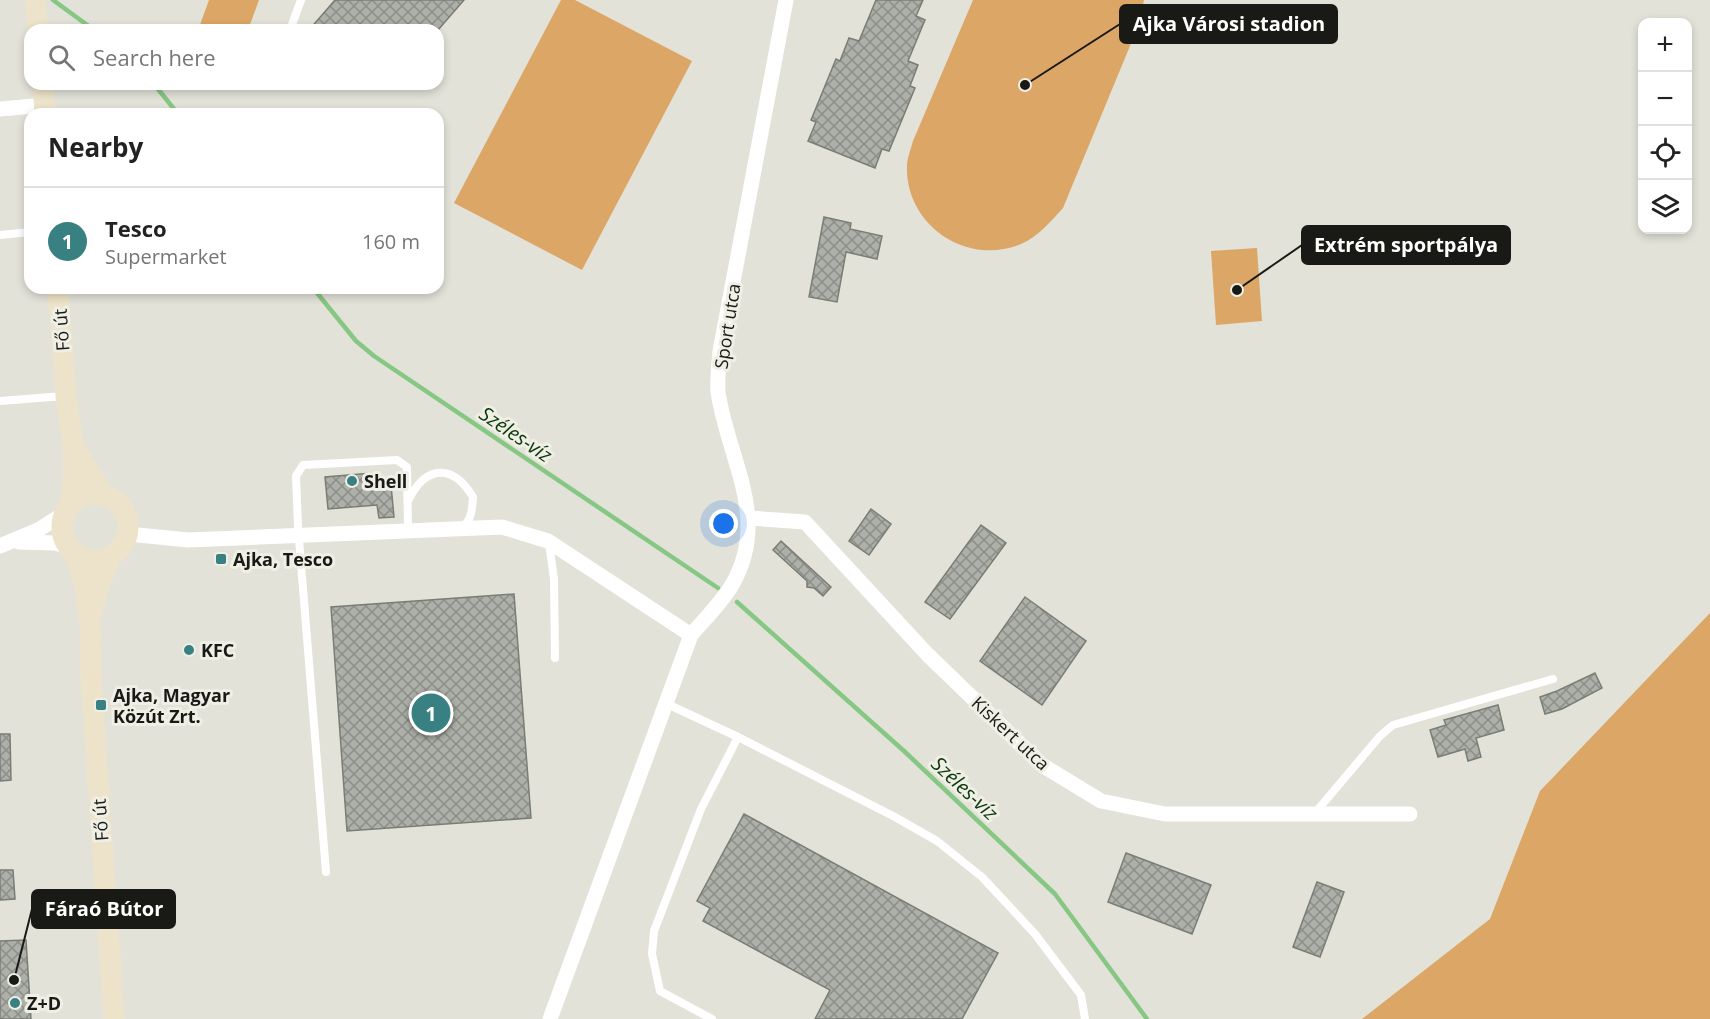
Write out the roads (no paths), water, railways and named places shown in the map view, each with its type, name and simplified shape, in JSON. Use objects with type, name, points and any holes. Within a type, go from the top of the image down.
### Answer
[{"type":"main road","points":[[36,0],[38,24]]},
{"type":"main road","points":[[43,90],[45,108]]},
{"type":"main road","name":"Fő út","points":[[58,294],[66,396],[73,444],[74,470],[68,509]]},
{"type":"main road","name":"Fő út","points":[[73,444],[103,494]]},
{"type":"main road","points":[[103,494],[117,501],[122,507],[126,515],[128,534],[122,547],[111,556],[96,560],[81,556],[72,550],[63,534],[63,520],[68,509],[86,495],[103,494]]},
{"type":"main road","name":"Fő út","points":[[72,550],[84,582],[90,621],[91,678],[114,1019]]},
{"type":"main road","name":"Fő út","points":[[90,621],[99,585],[111,556]]},
{"type":"street","name":"Sport utca","points":[[550,1019],[691,635],[732,584],[746,550],[749,518],[746,492],[727,435],[718,390],[720,351],[786,0]]},
{"type":"street","points":[[0,109],[24,110]]},
{"type":"street","points":[[6,544],[38,530],[68,509]]},
{"type":"street","name":"Kiskert utca","points":[[749,518],[805,522],[927,654],[1042,765],[1101,801],[1165,814],[1410,814]]},
{"type":"street","points":[[128,534],[188,540],[502,527],[548,541],[691,635]]},
{"type":"street","points":[[6,544],[55,543],[72,550]]},
{"type":"lane","points":[[292,24],[301,0]]},
{"type":"lane","points":[[0,235],[24,233]]},
{"type":"lane","points":[[0,401],[66,396]]},
{"type":"lane","points":[[326,872],[298,536],[296,476],[303,465],[397,460],[407,467],[408,531]]},
{"type":"lane","points":[[407,503],[420,482],[431,475],[444,473],[459,478],[473,497],[472,513],[467,524],[460,529]]},
{"type":"lane","points":[[548,541],[554,579],[555,658]]},
{"type":"lane","points":[[1314,814],[1380,736],[1393,726],[1553,679]]},
{"type":"lane","points":[[665,704],[738,737],[895,817],[937,841],[982,878],[1035,934],[1081,995],[1085,1019]]},
{"type":"lane","points":[[712,1019],[660,991],[652,954],[654,931],[701,809],[738,737]]},
{"type":"waterway","name":"Széles-víz","points":[[53,0],[86,24]]},
{"type":"waterway","name":"Széles-víz","points":[[159,90],[173,108]]},
{"type":"waterway","name":"Széles-víz","points":[[318,294],[356,341],[374,356],[718,588]]},
{"type":"waterway","name":"Széles-víz","points":[[737,602],[904,751],[1055,894],[1147,1019]]},
{"type":"place","name":"Ajka Városi stadion","points":[[1025,85]]},
{"type":"place","name":"Extrém sportpálya","points":[[1237,290]]},
{"type":"place","name":"Shell","points":[[352,481]]},
{"type":"place","name":"Ajka, Tesco","points":[[221,559]]},
{"type":"place","name":"KFC","points":[[189,650]]},
{"type":"place","name":"Ajka, Magyar Közút Zrt.","points":[[101,705]]},
{"type":"place","name":"Tesco","points":[[431,713]]},
{"type":"place","name":"Fáraó Bútor","points":[[14,980]]},
{"type":"place","name":"Z+D","points":[[15,1003]]}]
